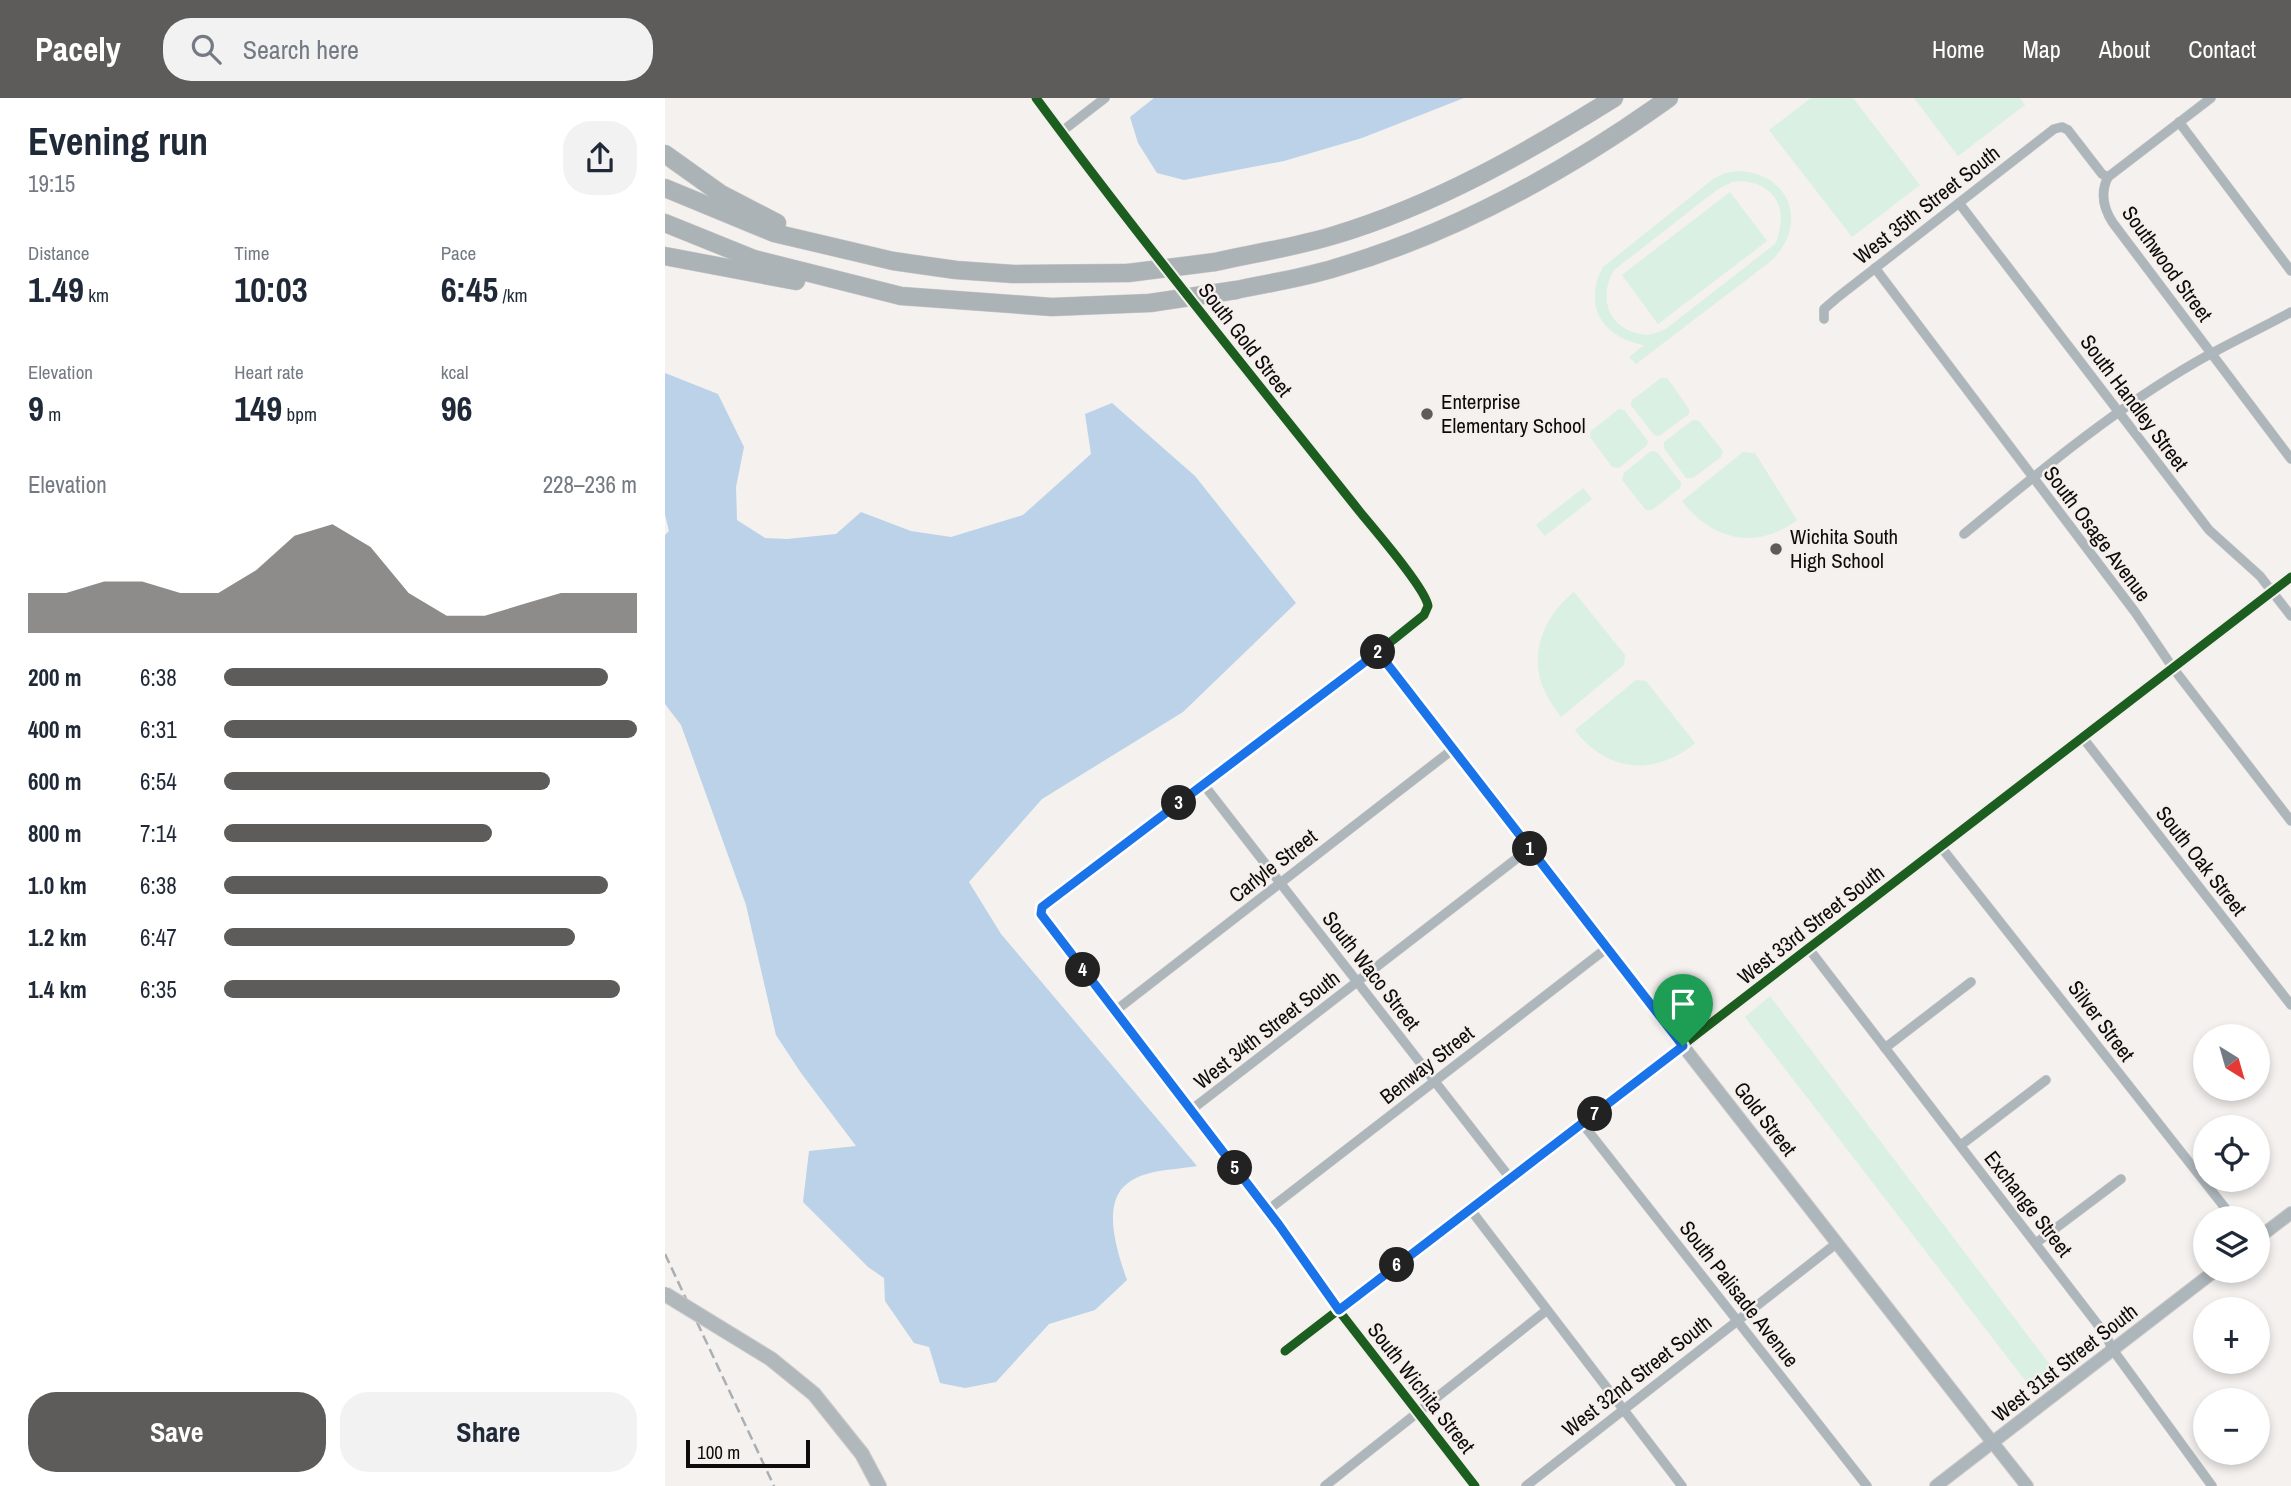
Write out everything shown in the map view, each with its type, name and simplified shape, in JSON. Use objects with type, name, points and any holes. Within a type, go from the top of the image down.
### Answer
[{"type":"highway","points":[[665,188],[774,233],[893,261],[956,270],[1013,274],[1128,273],[1215,262],[1335,235],[1446,193],[1537,146],[1614,98]]},
{"type":"highway","points":[[665,223],[754,259],[901,296],[1052,307],[1150,303],[1236,290],[1335,268],[1434,233],[1514,197],[1669,98]]},
{"type":"highway","points":[[665,154],[721,194],[792,231],[831,247]]},
{"type":"highway","points":[[665,256],[816,285],[876,290]]},
{"type":"main road","points":[[665,1294],[771,1359],[814,1394],[862,1454],[879,1486]]},
{"type":"main road","points":[[1993,1443],[2027,1486]]},
{"type":"street","name":"South Gold Street","points":[[1036,98],[1244,368],[1425,596],[1428,602],[1424,615],[1378,652]]},
{"type":"street","points":[[1061,132],[1105,98]]},
{"type":"street","points":[[2108,177],[2210,98]]},
{"type":"street","points":[[2179,122],[2291,271]]},
{"type":"street","name":"West 35th Street South","points":[[1824,320],[1824,309],[2054,129],[2062,127],[2068,130],[2102,174],[2108,177]]},
{"type":"street","name":"Southwood Street","points":[[2108,177],[2103,195],[2109,217],[2291,459]]},
{"type":"street","name":"South Handley Street","points":[[1959,203],[2209,530],[2252,568],[2291,616]]},
{"type":"street","name":"South Osage Avenue","points":[[1875,268],[2135,611],[2173,668],[2291,821]]},
{"type":"street","points":[[1964,534],[2120,413],[2211,354],[2291,312]]},
{"type":"street","name":"West 33rd Street South","points":[[1285,1351],[2291,577]]},
{"type":"street","points":[[1204,785],[1378,652]]},
{"type":"street","name":"Gold Street","points":[[1378,652],[1993,1443]]},
{"type":"street","name":"South Oak Street","points":[[2083,738],[2291,1005]]},
{"type":"street","name":"Carlyle Street","points":[[1115,1011],[1452,750]]},
{"type":"street","name":"South Waco Street","points":[[1204,785],[1510,1178]]},
{"type":"street","name":"South Wichita Street","points":[[1204,785],[1042,907],[1041,914],[1475,1486]]},
{"type":"street","name":"Silver Street","points":[[1941,847],[2224,1206]]},
{"type":"street","name":"West 34th Street South","points":[[1191,1110],[1529,849]]},
{"type":"street","name":"Benway Street","points":[[1268,1210],[1607,948]]},
{"type":"street","name":"Exchange Street","points":[[1809,949],[2105,1334],[2113,1350],[2212,1486]]},
{"type":"street","points":[[1885,1048],[1971,982]]},
{"type":"street","points":[[1961,1145],[2046,1080]]},
{"type":"street","name":"South Palisade Avenue","points":[[1582,1123],[1867,1486]]},
{"type":"street","points":[[2036,1243],[2121,1179]]},
{"type":"street","points":[[1470,1209],[1682,1486]]},
{"type":"street","points":[[2270,1229],[2291,1213]]},
{"type":"street","name":"West 32nd Street South","points":[[1526,1486],[1837,1242]]},
{"type":"street","name":"West 31st Street South","points":[[1936,1486],[2199,1283]]},
{"type":"street","points":[[1325,1486],[1547,1310]]},
{"type":"green space","points":[[1811,98],[1853,98],[1920,185],[1852,237],[1769,130]]},
{"type":"green space","points":[[1914,98],[2020,98],[2025,105],[1958,156]]},
{"type":"green space","points":[[1739,171],[1757,174],[1772,181],[1789,204],[1789,233],[1771,261],[1636,364],[1629,357],[1644,345],[1630,341],[1607,328],[1596,307],[1597,281],[1603,267],[1713,179],[1725,173]],"holes":[[[1732,182],[1754,183],[1772,194],[1777,202],[1781,221],[1775,244],[1664,330],[1646,335],[1621,326],[1607,305],[1607,287],[1614,270],[1718,189]]]},
{"type":"green space","points":[[1730,192],[1767,241],[1658,324],[1622,275]]},
{"type":"green space","points":[[1661,378],[1667,378],[1689,409],[1689,414],[1659,436],[1654,435],[1631,405],[1632,400]]},
{"type":"green space","points":[[1619,409],[1624,410],[1648,441],[1647,445],[1619,468],[1612,467],[1590,437],[1591,431]]},
{"type":"green space","points":[[1693,420],[1699,421],[1723,451],[1721,457],[1693,478],[1686,478],[1664,448],[1664,442]]},
{"type":"green space","points":[[1651,451],[1657,452],[1681,483],[1680,488],[1652,510],[1646,510],[1622,480],[1624,473]]},
{"type":"green space","points":[[1743,452],[1755,453],[1797,520],[1782,530],[1766,536],[1735,537],[1707,525],[1682,501]]},
{"type":"green space","points":[[1583,488],[1592,499],[1545,536],[1536,525]]},
{"type":"green space","points":[[1574,592],[1625,655],[1624,665],[1561,717],[1540,680],[1538,652],[1541,638],[1554,613]]},
{"type":"green space","points":[[1636,680],[1646,681],[1695,743],[1680,754],[1648,765],[1616,762],[1587,744],[1575,730]]},
{"type":"green space","points":[[1770,996],[2054,1370],[2031,1388],[1745,1017]]},
{"type":"water","points":[[1154,98],[1464,98],[1362,138],[1284,161],[1184,180],[1157,173],[1138,143],[1130,117]]},
{"type":"water","points":[[665,373],[718,394],[744,447],[736,487],[737,520],[765,538],[787,539],[836,534],[861,512],[911,531],[951,537],[1023,515],[1091,454],[1085,414],[1112,403],[1195,476],[1296,603],[1183,712],[1042,799],[969,882],[1001,934],[1197,1166],[1143,1175],[1128,1183],[1115,1203],[1113,1216],[1119,1257],[1127,1280],[1095,1310],[1049,1324],[996,1382],[965,1388],[940,1383],[929,1347],[914,1343],[885,1301],[884,1278],[868,1267],[803,1202],[809,1151],[856,1146],[776,1035],[746,905],[681,725],[665,704],[665,535],[669,531],[665,515]]},
{"type":"railway","points":[[665,1254],[774,1486]]},
{"type":"cycle path","points":[[1036,98],[1155,255],[1399,559],[1419,587],[1428,606],[1424,615],[1393,640],[1042,907],[1041,914],[1279,1225],[1343,1316],[1475,1486]]},
{"type":"cycle path","points":[[1285,1351],[2291,577]]},
{"type":"place","name":"Enterprise Elementary School","points":[[1427,414]]},
{"type":"place","name":"Wichita South High School","points":[[1776,549]]},
{"type":"route","points":[[1378,652],[1683,1046],[1339,1310],[1279,1225],[1044,918],[1041,910],[1378,652]]}]
